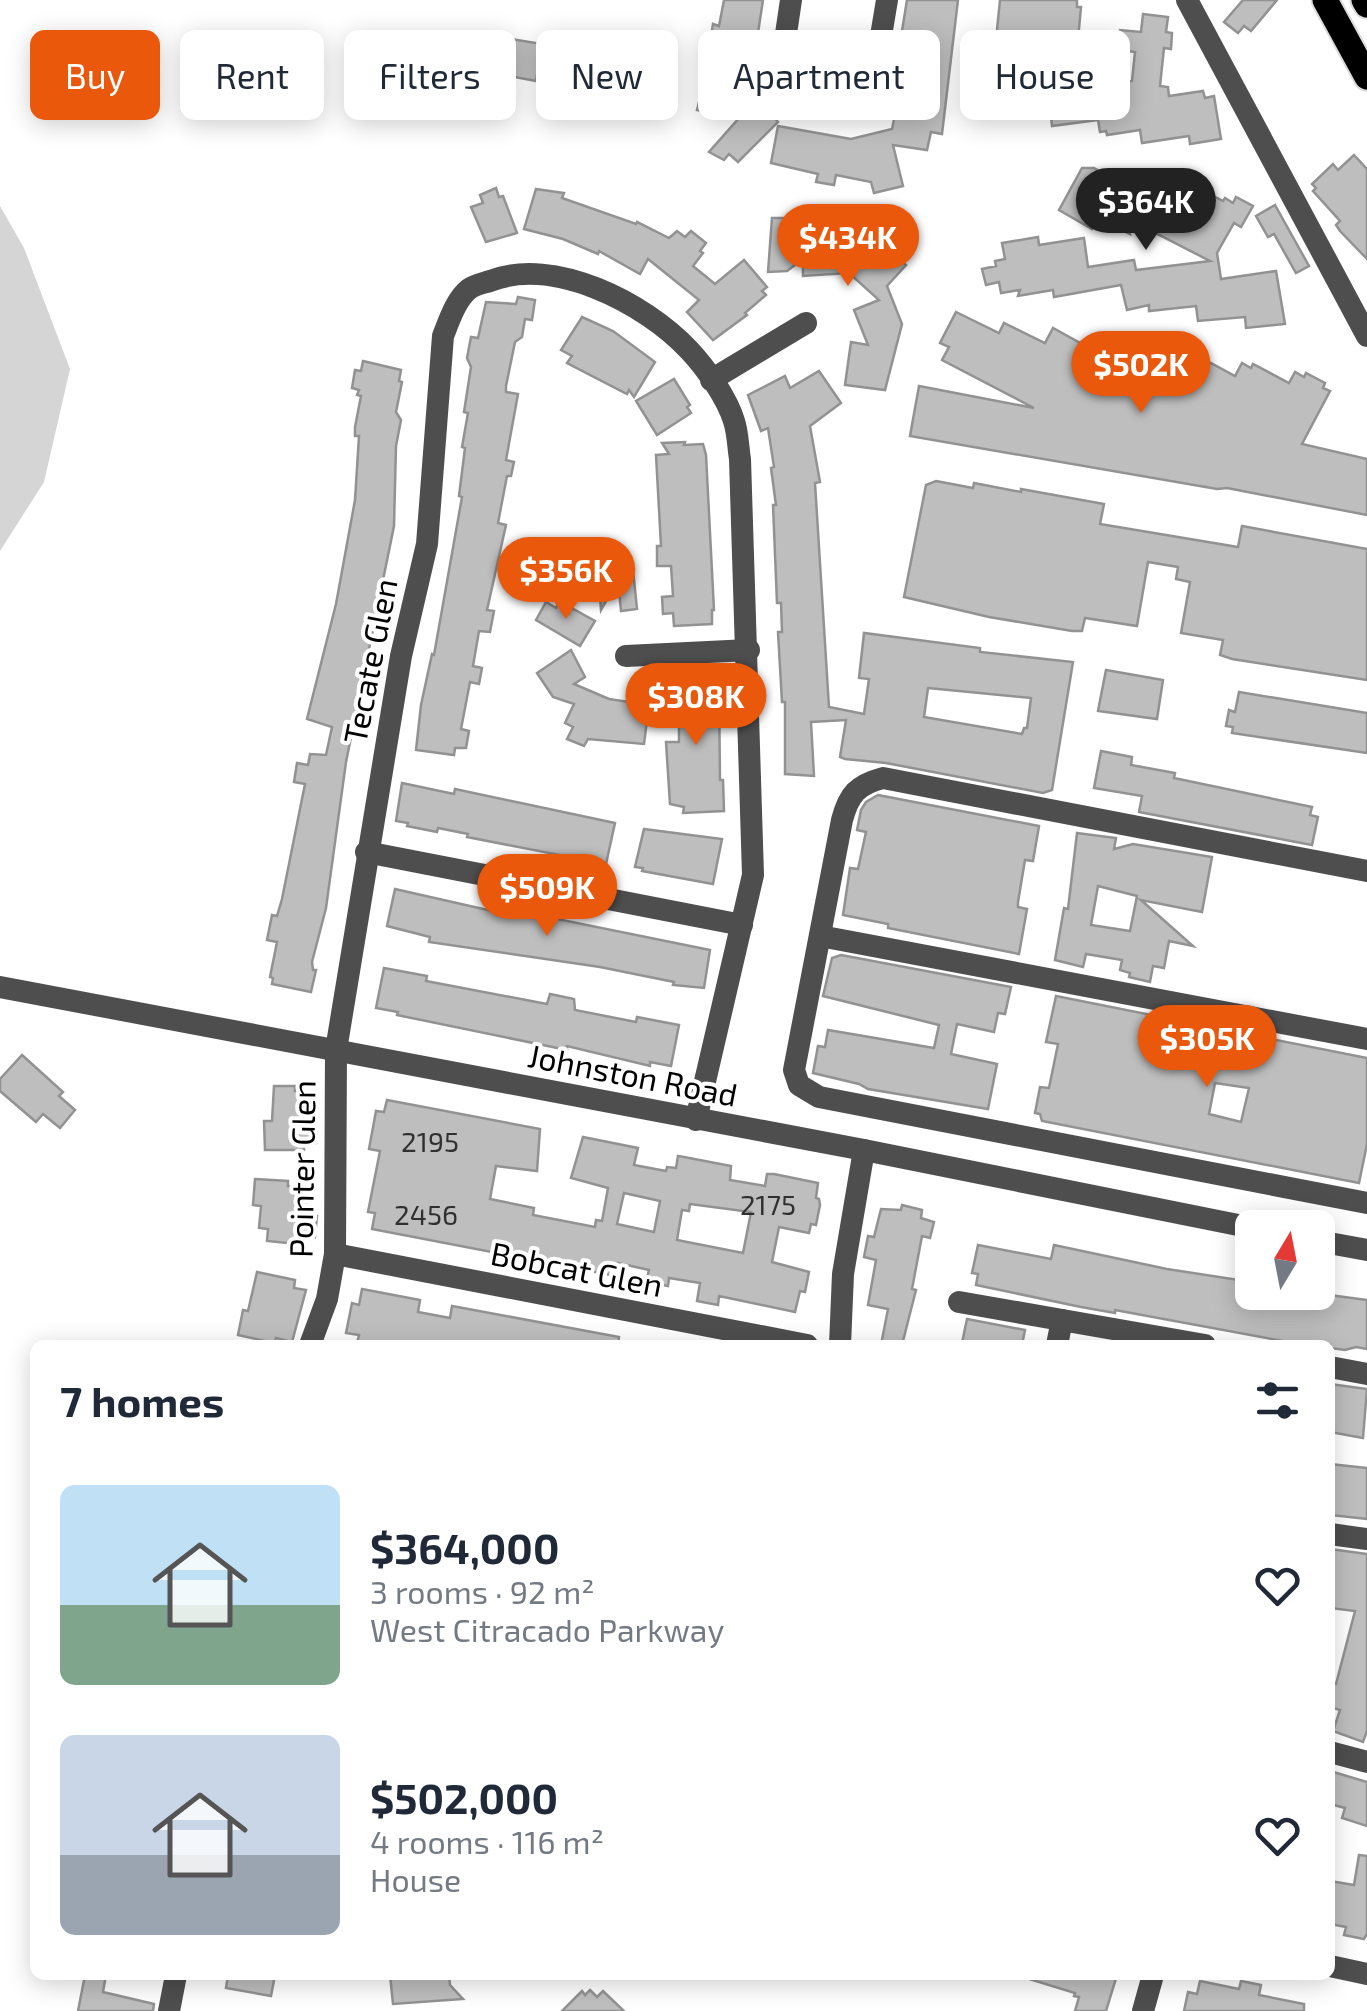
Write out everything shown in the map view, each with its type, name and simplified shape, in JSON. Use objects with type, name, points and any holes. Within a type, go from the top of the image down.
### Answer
[{"type":"main road","points":[[1325,0],[1367,77]]},
{"type":"street","points":[[791,0],[780,74],[784,90],[803,99],[850,108],[865,102],[872,90],[887,0]]},
{"type":"street","points":[[1187,0],[1367,336]]},
{"type":"street","name":"Tecate Glen","points":[[336,1050],[401,656],[427,544],[443,336],[454,310],[468,290],[502,276],[528,272],[599,290],[633,305],[660,324],[690,351],[711,380]]},
{"type":"street","points":[[696,1120],[753,875],[754,840],[740,459],[734,419],[711,380],[806,323]]},
{"type":"street","points":[[626,656],[749,650]]},
{"type":"street","points":[[1367,871],[884,778],[860,784],[848,800],[794,1070],[800,1085],[820,1097],[1367,1204]]},
{"type":"street","points":[[366,852],[742,925]]},
{"type":"street","points":[[820,936],[1367,1038]]},
{"type":"street","name":"Johnston Road","points":[[0,987],[864,1150],[1235,1225]]},
{"type":"street","name":"Pointer Glen","points":[[312,1340],[327,1299],[336,1254],[336,1050]]},
{"type":"street","points":[[840,1340],[843,1274],[864,1150]]},
{"type":"street","points":[[1335,1243],[1367,1250]]},
{"type":"street","name":"Bobcat Glen","points":[[336,1254],[781,1340]]},
{"type":"street","points":[[959,1302],[1176,1340]]},
{"type":"street","points":[[1058,1340],[1062,1320]]},
{"type":"street","points":[[1335,1368],[1367,1374]]},
{"type":"street","points":[[1335,1535],[1367,1538]]},
{"type":"street","points":[[1335,1753],[1367,1762]]},
{"type":"street","points":[[1335,1967],[1367,1974]]},
{"type":"street","points":[[169,2011],[175,1980]]},
{"type":"street","points":[[1143,2011],[1152,1980]]},
{"type":"shaded area","points":[[0,206],[24,248],[70,369],[44,482],[0,551]]},
{"type":"building","points":[[724,0],[763,0],[758,30],[712,30],[713,24],[719,26]]},
{"type":"building","points":[[907,0],[958,0],[942,134],[931,132],[927,150],[893,145],[903,186],[874,193],[871,182],[836,175],[834,185],[816,182],[818,174],[771,163],[778,126],[851,139],[892,129],[894,120],[940,120],[940,30],[902,30]]},
{"type":"building","points":[[1000,0],[1077,0],[1077,7],[1081,7],[1079,30],[997,30]]},
{"type":"building","points":[[1243,0],[1277,0],[1251,31],[1244,26],[1238,33],[1224,22]]},
{"type":"building","points":[[1143,14],[1168,17],[1166,32],[1172,33],[1171,49],[1164,48],[1160,86],[1168,87],[1169,96],[1203,91],[1205,98],[1214,96],[1221,139],[1190,144],[1189,136],[1142,143],[1140,130],[1107,135],[1106,131],[1100,132],[1098,120],[1130,120],[1135,52],[1130,51],[1130,31],[1141,32]]},
{"type":"building","points":[[516,40],[536,43],[536,81],[516,77]]},
{"type":"building","points":[[737,120],[778,122],[738,162],[729,154],[724,160],[709,152]]},
{"type":"building","points":[[1051,120],[1098,120],[1052,126]]},
{"type":"building","points":[[1354,155],[1367,169],[1367,259],[1340,231],[1336,225],[1340,221],[1313,191],[1316,188],[1312,184],[1333,164],[1338,170]]},
{"type":"building","points":[[1082,168],[1094,168],[1126,186],[1131,174],[1172,195],[1179,183],[1192,185],[1223,201],[1225,198],[1233,203],[1236,197],[1253,206],[1241,227],[1234,223],[1217,253],[1221,279],[1276,271],[1285,324],[1246,328],[1245,317],[1198,321],[1196,306],[1149,311],[1149,305],[1127,310],[1121,285],[1054,297],[1053,290],[1018,296],[1020,290],[1001,293],[999,282],[986,285],[982,269],[1005,259],[1002,243],[1038,237],[1039,245],[1084,238],[1088,267],[1134,260],[1136,270],[1210,261],[1128,219],[1130,234],[1098,218],[1092,229],[1059,210]]},
{"type":"building","points":[[496,188],[517,233],[486,242],[471,207],[483,203],[480,195]]},
{"type":"building","points":[[536,189],[564,193],[562,198],[637,222],[669,238],[677,231],[685,237],[691,231],[706,243],[693,266],[715,284],[744,260],[767,287],[762,291],[766,295],[713,340],[687,312],[699,300],[648,259],[640,274],[599,251],[598,254],[563,239],[524,229]]},
{"type":"building","points":[[1275,205],[1309,266],[1296,273],[1274,234],[1268,237],[1256,216]]},
{"type":"building","points":[[772,218],[797,218],[797,223],[825,222],[825,231],[851,230],[852,261],[874,236],[906,265],[887,286],[902,324],[885,390],[845,385],[851,342],[868,345],[854,310],[879,300],[849,273],[803,276],[803,259],[787,271],[768,272]]},
{"type":"building","points":[[518,297],[535,300],[532,320],[525,319],[522,337],[515,342],[506,386],[506,392],[518,394],[506,460],[514,462],[511,476],[507,476],[498,523],[506,525],[487,610],[494,611],[490,632],[479,631],[473,666],[482,668],[479,684],[470,682],[461,729],[469,731],[466,748],[455,748],[454,755],[416,750],[421,705],[434,655],[462,497],[459,496],[471,337],[478,338],[486,302],[516,304]]},
{"type":"building","points":[[956,312],[999,333],[1004,323],[1045,343],[1053,328],[1093,350],[1100,338],[1141,358],[1145,351],[1154,354],[1187,371],[1196,355],[1235,376],[1242,363],[1251,368],[1253,364],[1289,383],[1295,372],[1304,377],[1306,373],[1325,383],[1323,388],[1330,391],[1302,444],[1367,459],[1367,515],[910,436],[919,386],[1034,408],[942,360],[949,347],[940,343]]},
{"type":"building","points":[[582,317],[613,331],[655,362],[634,397],[629,390],[627,394],[567,363],[572,356],[561,350]]},
{"type":"building","points":[[363,361],[401,370],[396,412],[401,420],[396,446],[394,526],[346,762],[326,908],[312,962],[316,970],[311,992],[272,984],[277,942],[267,940],[272,915],[277,916],[282,899],[305,784],[294,782],[297,763],[308,765],[310,754],[326,755],[332,727],[307,719],[336,604],[355,500],[359,436],[355,436],[355,427],[361,396],[357,395],[359,390],[352,388],[355,370],[361,371]]},
{"type":"building","points":[[819,371],[841,403],[810,426],[820,482],[815,483],[829,707],[864,714],[869,679],[859,678],[864,633],[1073,662],[1052,790],[1043,793],[845,759],[840,757],[846,720],[811,722],[814,776],[785,774],[785,702],[778,632],[782,632],[781,603],[777,603],[776,505],[771,468],[774,467],[768,428],[761,431],[748,395],[785,376],[790,388]],"holes":[[[928,688],[1031,698],[1027,728],[1022,734],[924,717]]]},
{"type":"building","points":[[674,379],[691,413],[657,435],[636,401]]},
{"type":"building","points":[[685,442],[684,445],[703,444],[706,455],[714,610],[712,624],[674,626],[673,613],[663,614],[662,597],[673,596],[671,566],[657,566],[657,546],[661,546],[656,455],[669,454],[662,443]]},
{"type":"building","points":[[936,481],[973,488],[974,483],[1021,489],[1104,504],[1100,524],[1238,547],[1242,526],[1367,549],[1367,680],[1232,659],[1220,655],[1223,640],[1181,633],[1190,582],[1176,579],[1178,567],[1148,562],[1137,626],[1085,618],[1082,631],[1072,631],[904,597],[926,485]]},
{"type":"building","points":[[633,570],[637,609],[621,611],[618,580],[601,610],[598,574]]},
{"type":"building","points":[[559,601],[595,621],[580,646],[536,620],[546,602],[556,608]]},
{"type":"building","points":[[571,650],[585,677],[574,684],[609,699],[649,705],[644,744],[588,739],[584,746],[567,739],[573,727],[565,723],[574,704],[553,697],[537,673]]},
{"type":"building","points":[[1106,670],[1163,680],[1157,719],[1098,711]]},
{"type":"building","points":[[716,679],[724,811],[683,813],[684,807],[670,804],[666,742],[679,742],[679,708],[665,708],[664,689],[678,689],[678,681]]},
{"type":"building","points":[[1239,692],[1367,713],[1367,753],[1232,733],[1233,727],[1226,726],[1229,710],[1235,712]]},
{"type":"building","points":[[1101,751],[1132,757],[1131,765],[1175,773],[1174,778],[1312,807],[1310,815],[1318,817],[1312,845],[1139,812],[1142,796],[1094,788]]},
{"type":"building","points":[[402,783],[454,794],[455,789],[615,823],[606,864],[438,828],[437,832],[407,826],[408,823],[396,821]]},
{"type":"building","points":[[878,795],[1039,826],[1033,861],[1025,860],[1018,902],[1018,907],[1027,909],[1019,954],[843,915],[850,868],[858,869],[866,832],[857,830],[861,810]]},
{"type":"building","points":[[644,829],[722,839],[713,884],[635,867]]},
{"type":"building","points":[[1077,833],[1116,838],[1114,849],[1133,844],[1212,857],[1202,912],[1141,900],[1193,946],[1169,941],[1164,968],[1153,966],[1150,982],[1129,977],[1130,973],[1120,970],[1122,960],[1086,954],[1083,967],[1055,960],[1064,908],[1068,909]],"holes":[[[1098,886],[1137,896],[1130,931],[1091,925]]]},
{"type":"building","points":[[395,889],[492,911],[493,906],[710,950],[704,988],[673,985],[674,982],[600,967],[429,942],[430,937],[387,926]]},
{"type":"building","points":[[841,955],[1011,987],[1005,1014],[998,1013],[994,1032],[957,1024],[951,1054],[997,1064],[988,1109],[868,1089],[813,1073],[818,1046],[825,1047],[828,1030],[934,1048],[939,1025],[823,996],[832,958]]},
{"type":"building","points":[[384,968],[427,976],[426,981],[547,1004],[550,994],[574,999],[575,1010],[636,1022],[637,1017],[679,1025],[671,1066],[650,1062],[650,1066],[567,1046],[567,1050],[376,1008]]},
{"type":"building","points":[[1056,996],[1367,1058],[1367,1144],[1359,1183],[1042,1121],[1040,1114],[1035,1113],[1040,1087],[1049,1088],[1058,1044],[1046,1042]],"holes":[[[1215,1083],[1249,1088],[1241,1122],[1209,1114]]]},
{"type":"building","points":[[22,1055],[63,1092],[59,1096],[75,1110],[60,1128],[43,1114],[36,1122],[0,1091],[0,1079]]},
{"type":"building","points":[[274,1086],[316,1091],[316,1143],[304,1143],[304,1150],[265,1150],[264,1121],[272,1121]]},
{"type":"building","points":[[387,1100],[540,1129],[537,1171],[496,1166],[490,1199],[534,1208],[533,1215],[595,1227],[596,1220],[602,1221],[608,1188],[571,1178],[583,1137],[638,1148],[634,1165],[666,1171],[667,1167],[676,1168],[678,1156],[731,1166],[730,1180],[765,1186],[767,1174],[774,1174],[818,1183],[816,1198],[820,1205],[816,1225],[811,1224],[809,1233],[779,1227],[772,1262],[809,1272],[805,1292],[800,1291],[795,1312],[719,1296],[718,1305],[697,1301],[700,1283],[669,1278],[668,1286],[646,1282],[649,1270],[618,1263],[616,1276],[372,1229],[375,1213],[368,1212],[380,1151],[369,1149],[376,1111],[384,1112]],"holes":[[[624,1193],[660,1201],[654,1232],[617,1224]],[[690,1204],[751,1212],[743,1253],[677,1240],[682,1210],[689,1211]]]},
{"type":"building","points":[[255,1179],[308,1187],[306,1215],[317,1216],[315,1237],[297,1235],[296,1244],[267,1241],[268,1229],[259,1228],[261,1206],[253,1205]]},
{"type":"building","points":[[902,1205],[922,1210],[921,1218],[934,1222],[930,1238],[922,1236],[912,1289],[916,1290],[903,1340],[882,1340],[888,1309],[868,1305],[876,1260],[864,1257],[868,1236],[874,1237],[881,1209],[901,1210]]},
{"type":"building","points":[[978,1245],[1051,1259],[1054,1245],[1235,1279],[1235,1310],[1335,1310],[1335,1296],[1367,1300],[1367,1349],[1335,1349],[1335,1340],[1277,1340],[1081,1307],[976,1285],[978,1274],[972,1273]]},
{"type":"building","points":[[257,1272],[295,1280],[294,1288],[306,1290],[293,1340],[238,1335],[243,1310],[248,1311]]},
{"type":"building","points":[[362,1289],[420,1300],[418,1312],[450,1318],[452,1306],[619,1337],[619,1340],[358,1340],[359,1335],[346,1333],[352,1303],[359,1305]]},
{"type":"building","points":[[967,1319],[1025,1330],[1023,1340],[963,1340]]},
{"type":"building","points":[[1335,1385],[1367,1389],[1363,1438],[1335,1433]]},
{"type":"building","points":[[1335,1465],[1367,1468],[1367,1519],[1335,1516]]},
{"type":"building","points":[[1335,1550],[1367,1554],[1367,1731],[1363,1742],[1335,1732],[1340,1710],[1335,1708],[1335,1684],[1355,1611],[1335,1609]]},
{"type":"building","points":[[1335,1772],[1367,1782],[1367,1826],[1342,1818],[1345,1808],[1335,1805]]},
{"type":"building","points":[[1359,1855],[1367,1856],[1364,1939],[1344,1935],[1346,1927],[1335,1925],[1335,1882],[1354,1885]]},
{"type":"building","points":[[84,1980],[105,1980],[103,1992],[154,2004],[153,2011],[78,2011]]},
{"type":"building","points":[[227,1980],[274,1980],[271,1996],[226,1988]]},
{"type":"building","points":[[391,1980],[450,1980],[463,1999],[393,2004]]},
{"type":"building","points":[[1032,1980],[1115,1980],[1106,2011],[1075,2011],[1079,1997]]},
{"type":"building","points":[[1200,1981],[1239,1989],[1241,1981],[1261,1985],[1259,1995],[1304,2004],[1304,2011],[1184,2011],[1188,1992],[1197,1994]]},
{"type":"building","points":[[590,1990],[597,1997],[603,1991],[624,2011],[562,2011],[582,1991],[585,1995]]}]
